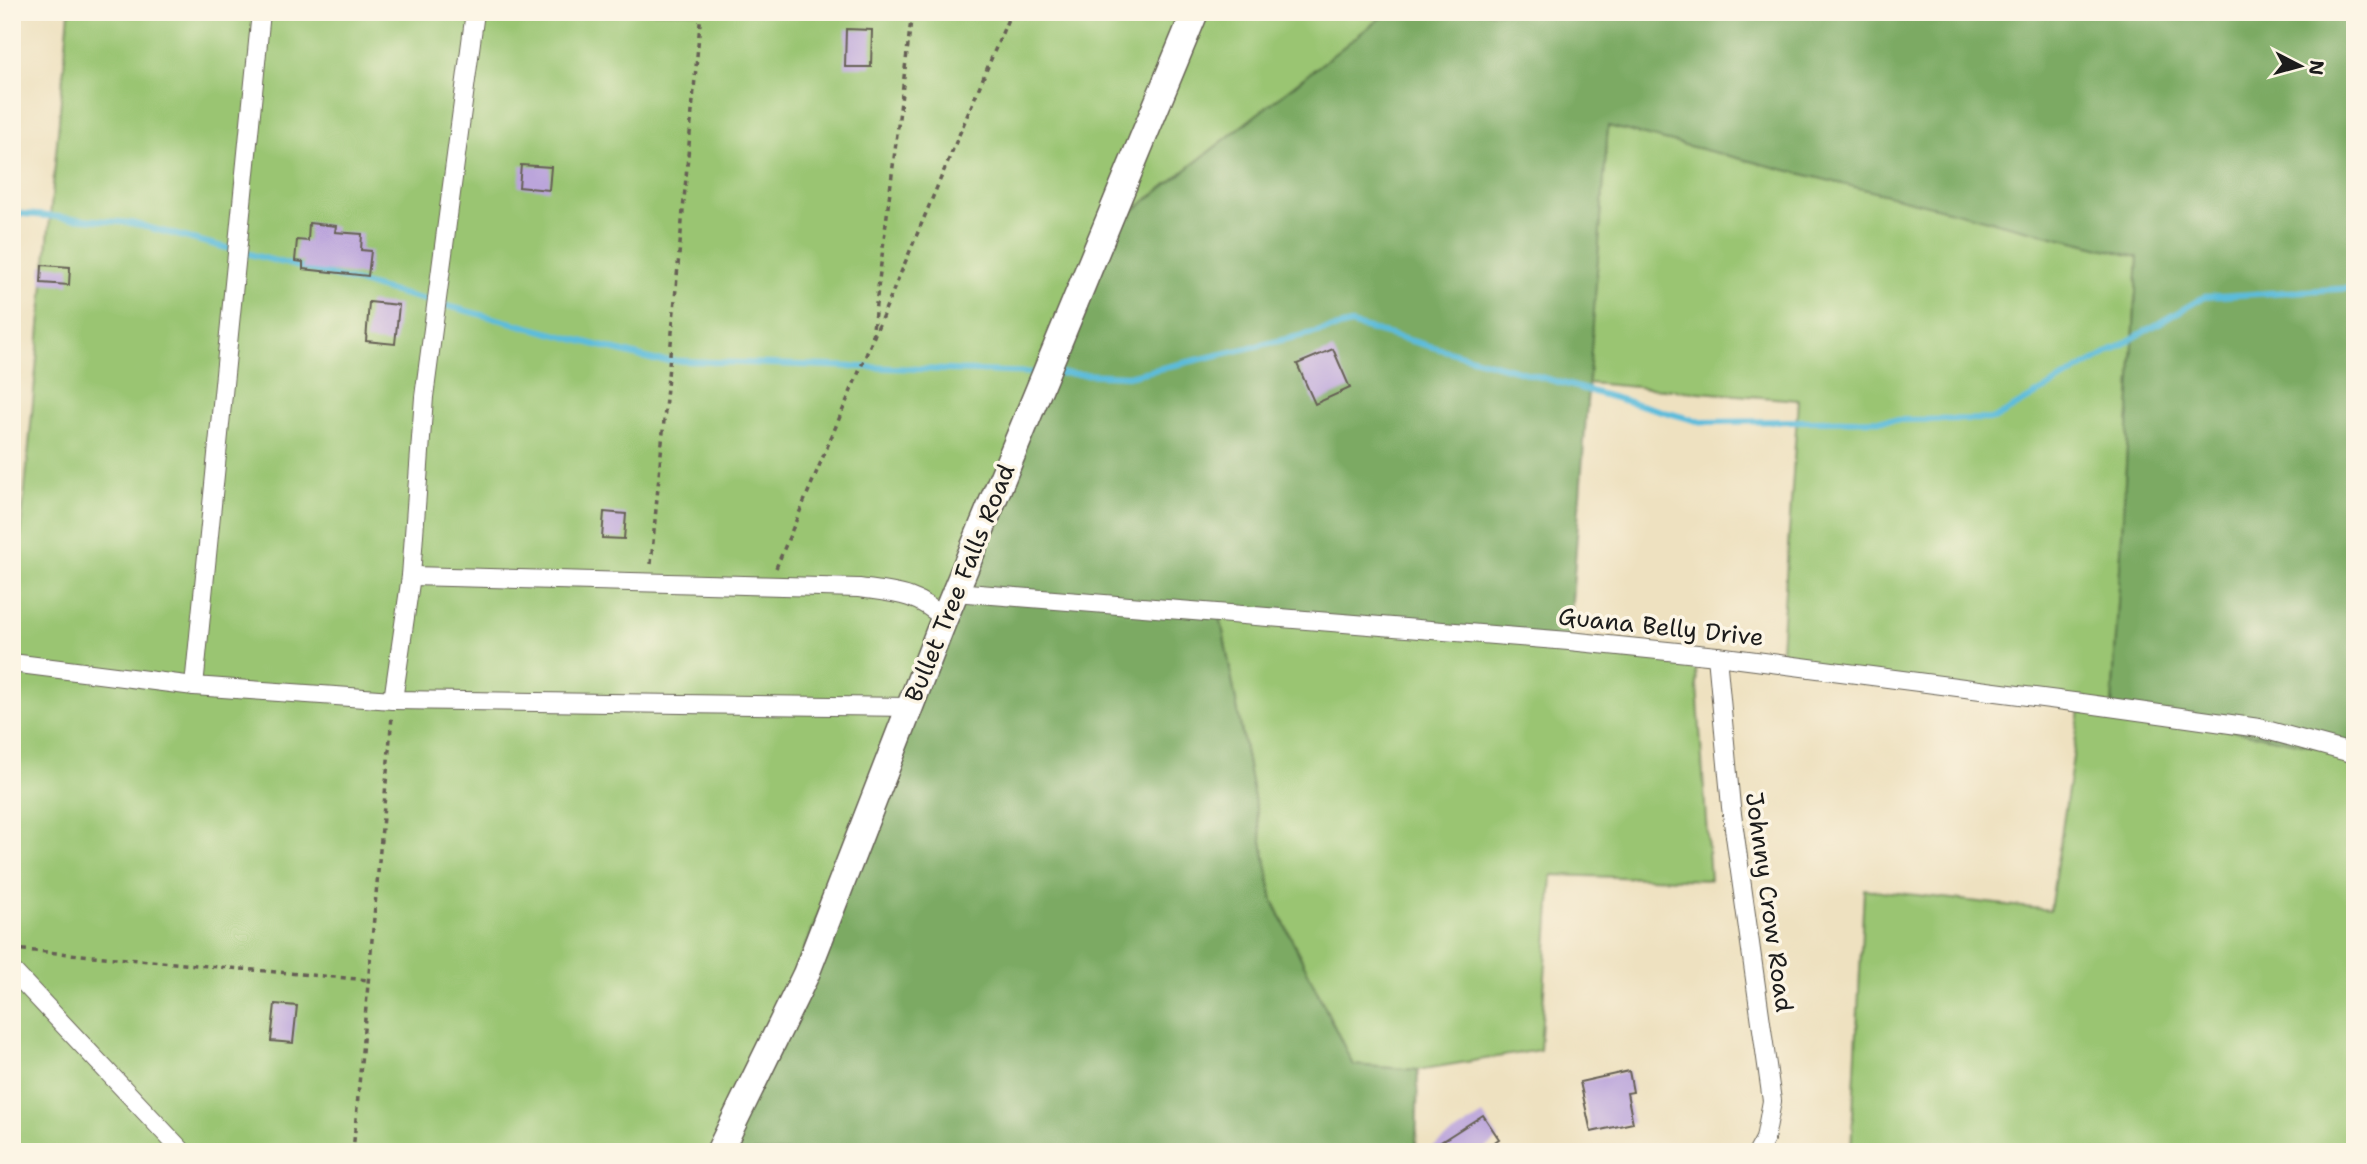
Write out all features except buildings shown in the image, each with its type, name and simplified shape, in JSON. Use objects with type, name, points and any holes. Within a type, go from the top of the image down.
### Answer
[{"type":"main road","name":"Bullet Tree Falls Road","points":[[719,1152],[806,974],[944,619],[1195,12]]},
{"type":"street","points":[[194,686],[261,12]]},
{"type":"street","points":[[393,700],[411,576],[424,397],[475,12]]},
{"type":"street","points":[[411,576],[859,588],[907,594],[929,604],[944,619]]},
{"type":"street","name":"Guana Belly Drive","points":[[955,592],[1569,641],[1717,656],[2259,728],[2355,754]]},
{"type":"street","name":"Johnny Crow Road","points":[[1717,656],[1731,807],[1772,1101],[1765,1139],[1758,1152]]},
{"type":"street","points":[[12,663],[194,686],[393,700],[910,707]]},
{"type":"street","points":[[12,970],[183,1152]]},
{"type":"path","points":[[649,583],[701,12]]},
{"type":"path","points":[[871,343],[912,12]]},
{"type":"path","points":[[768,587],[1011,12]]},
{"type":"path","points":[[353,1152],[393,700]]},
{"type":"path","points":[[12,949],[369,980]]},
{"type":"green space","points":[[69,12],[1388,12],[1105,233],[719,1152],[12,1152],[12,630]]},
{"type":"green space","points":[[1388,12],[2355,12],[2355,754],[2112,707],[2138,257],[1608,126],[1569,641],[1220,615],[1273,901],[1353,1065],[1418,1070],[1416,1152],[719,1152],[1105,233]]},
{"type":"green space","points":[[1608,126],[2138,257],[2112,707],[2355,754],[2355,1152],[1851,1152],[1864,889],[2050,910],[2081,703],[1780,664],[1798,400],[1588,383]]},
{"type":"green space","points":[[1220,615],[1695,654],[1710,880],[1552,875],[1540,1050],[1418,1070],[1353,1065],[1273,900]]},
{"type":"waterway","points":[[12,213],[131,223],[654,360],[1038,373]]},
{"type":"waterway","points":[[1053,373],[1128,376],[1351,324],[1701,422],[1994,419],[2204,297],[2355,288]]}]
